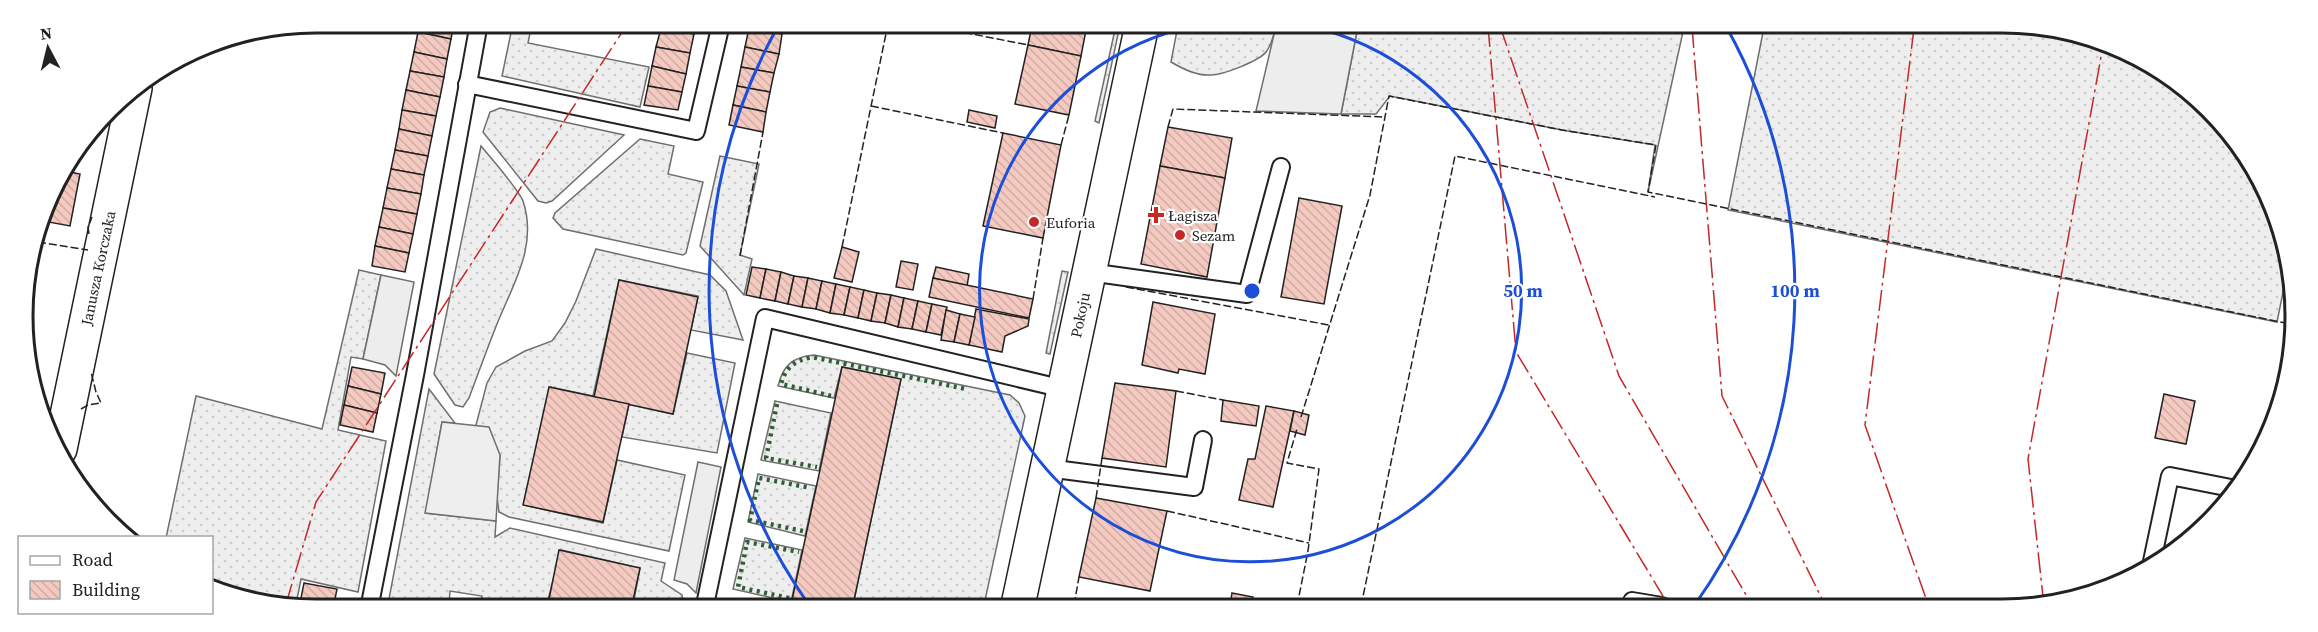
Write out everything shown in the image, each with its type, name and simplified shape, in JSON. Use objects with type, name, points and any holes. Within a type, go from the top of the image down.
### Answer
[{"type":"street","name":"Pokoju","points":[[1019,599],[1140,33]]},
{"type":"street","name":"Janusza Korczaka","points":[[62,440],[132,100]]},
{"type":"lane","points":[[371,599],[415,375],[477,33]]},
{"type":"lane","points":[[467,84],[696,131],[719,33]]},
{"type":"lane","points":[[1089,272],[1247,294],[1281,167]]},
{"type":"lane","points":[[706,599],[765,318],[1064,389]]},
{"type":"lane","points":[[1047,468],[1194,487],[1203,440]]},
{"type":"lane","points":[[2153,554],[2170,476],[2227,487]]},
{"type":"shaded area","points":[[511,33],[530,33],[528,43],[649,67],[640,107],[502,76]]},
{"type":"shaded area","points":[[1114,33],[1118,33],[1099,123],[1095,121]]},
{"type":"shaded area","points":[[1176,33],[1275,33],[1270,46],[1262,56],[1232,70],[1206,75],[1190,71],[1171,62]]},
{"type":"shaded area","points":[[1274,33],[1357,33],[1341,114],[1256,111]]},
{"type":"shaded area","points":[[1357,33],[1683,33],[1648,192],[1655,145],[1562,130],[1390,96],[1376,114],[1341,114]]},
{"type":"shaded area","points":[[1763,33],[2039,35],[2093,48],[2144,71],[2189,103],[2215,129],[2237,159],[2256,191],[2270,225],[2280,261],[2284,290],[2277,322],[1728,210]]},
{"type":"shaded area","points":[[500,108],[624,135],[552,201],[546,203],[538,201],[483,132],[490,112]]},
{"type":"shaded area","points":[[640,139],[674,146],[668,174],[703,182],[686,253],[683,255],[563,229],[553,218],[555,213]]},
{"type":"shaded area","points":[[481,146],[523,201],[528,234],[522,264],[469,398],[463,407],[455,405],[434,374]]},
{"type":"shaded area","points":[[720,156],[759,164],[740,255],[752,259],[744,295],[700,246]]},
{"type":"shaded area","points":[[596,249],[710,275],[726,291],[743,340],[691,330],[698,296],[619,280],[593,396],[550,387],[524,505],[603,523],[617,460],[685,475],[669,551],[509,517],[499,512],[497,497],[500,455],[476,425],[487,383],[496,367],[525,351],[552,341],[565,323],[576,301]]},
{"type":"shaded area","points":[[359,270],[381,275],[363,359],[351,357],[338,430],[386,441],[358,592],[301,579],[297,598],[279,597],[225,584],[213,579],[213,536],[166,536],[196,396],[322,429]]},
{"type":"shaded area","points":[[1062,271],[1068,272],[1050,354],[1046,353]]},
{"type":"shaded area","points":[[381,275],[414,282],[396,376],[385,365],[363,359]]},
{"type":"shaded area","points":[[687,353],[735,363],[717,453],[622,437],[629,404],[673,414]]},
{"type":"shaded area","points":[[814,355],[1010,395],[1019,403],[1025,416],[985,599],[854,599],[901,379],[842,367],[834,398],[778,386],[786,367],[800,358]]},
{"type":"shaded area","points":[[429,389],[455,423],[442,422],[426,513],[496,521],[495,537],[510,528],[665,563],[661,581],[682,595],[683,599],[634,599],[640,568],[561,550],[548,599],[481,599],[482,596],[450,591],[449,599],[389,599]]},
{"type":"shaded area","points":[[775,401],[831,413],[819,471],[761,460]]},
{"type":"shaded area","points":[[442,422],[489,427],[500,455],[496,521],[425,513]]},
{"type":"shaded area","points":[[698,462],[721,467],[696,593],[687,584],[674,580]]},
{"type":"shaded area","points":[[758,474],[816,486],[805,536],[748,522]]},
{"type":"shaded area","points":[[745,538],[802,550],[792,599],[778,599],[733,589]]},
{"type":"building","points":[[418,33],[451,39],[447,59],[414,52]]},
{"type":"building","points":[[423,33],[452,33],[451,39]]},
{"type":"building","points":[[660,33],[694,34],[690,53],[656,47]]},
{"type":"building","points":[[748,33],[782,34],[779,54],[745,47]]},
{"type":"building","points":[[1030,33],[1085,33],[1081,56],[1028,45]]},
{"type":"building","points":[[1028,45],[1081,56],[1069,115],[1015,104]]},
{"type":"building","points":[[656,47],[690,53],[686,74],[652,66]]},
{"type":"building","points":[[745,47],[779,54],[774,73],[741,67]]},
{"type":"building","points":[[414,52],[447,59],[444,77],[410,71]]},
{"type":"building","points":[[652,66],[686,74],[682,92],[648,86]]},
{"type":"building","points":[[741,67],[774,73],[770,92],[737,86]]},
{"type":"building","points":[[410,71],[444,77],[440,97],[406,90]]},
{"type":"building","points":[[648,86],[682,92],[678,110],[644,105]]},
{"type":"building","points":[[737,86],[770,92],[766,112],[733,105]]},
{"type":"building","points":[[406,90],[440,97],[436,116],[402,110]]},
{"type":"building","points":[[733,105],[766,112],[763,132],[729,125]]},
{"type":"building","points":[[402,110],[436,116],[432,136],[399,129]]},
{"type":"building","points":[[969,110],[997,116],[995,128],[967,122]]},
{"type":"building","points":[[1168,127],[1232,138],[1225,178],[1160,166]]},
{"type":"building","points":[[399,129],[432,136],[428,156],[395,150]]},
{"type":"building","points":[[1003,133],[1061,145],[1043,238],[983,226]]},
{"type":"building","points":[[395,150],[428,156],[424,175],[391,169]]},
{"type":"building","name":"Sezam","points":[[1160,166],[1225,178],[1207,277],[1141,264]]},
{"type":"building","points":[[391,169],[424,175],[421,194],[387,188]]},
{"type":"building","points":[[72,172],[80,174],[70,226],[49,222]]},
{"type":"building","points":[[387,188],[421,194],[417,214],[383,208]]},
{"type":"building","points":[[1299,198],[1342,206],[1324,304],[1281,297]]},
{"type":"building","points":[[383,208],[417,214],[413,234],[379,227]]},
{"type":"building","points":[[379,227],[413,234],[409,253],[375,246]]},
{"type":"building","points":[[375,246],[409,253],[405,272],[372,266]]},
{"type":"building","points":[[842,247],[859,252],[852,282],[834,278]]},
{"type":"building","points":[[901,261],[918,264],[913,290],[896,287]]},
{"type":"building","points":[[752,267],[766,269],[760,298],[746,295]]},
{"type":"building","points":[[936,267],[969,274],[967,286],[933,278]]},
{"type":"building","points":[[766,269],[781,272],[775,301],[760,298]]},
{"type":"building","points":[[781,272],[794,276],[788,304],[775,301]]},
{"type":"building","points":[[794,276],[808,278],[802,307],[788,304]]},
{"type":"building","points":[[808,278],[822,281],[816,309],[802,307]]},
{"type":"building","points":[[933,278],[1033,299],[1029,318],[929,297]]},
{"type":"building","points":[[619,280],[698,297],[673,414],[594,397]]},
{"type":"building","points":[[822,281],[836,284],[830,313],[816,309]]},
{"type":"building","points":[[836,284],[850,287],[844,315],[830,313]]},
{"type":"building","points":[[850,287],[864,290],[858,318],[844,315]]},
{"type":"building","points":[[864,290],[877,293],[871,321],[858,318]]},
{"type":"building","points":[[877,293],[891,295],[885,323],[871,321]]},
{"type":"building","points":[[891,295],[904,298],[898,327],[885,323]]},
{"type":"building","points":[[904,298],[918,301],[912,329],[898,327]]},
{"type":"building","points":[[918,301],[932,304],[926,332],[912,329]]},
{"type":"building","points":[[1153,302],[1215,314],[1205,374],[1179,369],[1178,373],[1142,365]]},
{"type":"building","points":[[932,304],[947,307],[941,335],[926,332]]},
{"type":"building","points":[[976,309],[1029,319],[1028,326],[1005,336],[1002,352],[969,345]]},
{"type":"building","points":[[946,310],[960,314],[954,342],[941,340]]},
{"type":"building","points":[[960,314],[975,317],[969,345],[954,342]]},
{"type":"building","points":[[352,367],[385,373],[381,394],[348,386]]},
{"type":"building","points":[[842,367],[901,379],[854,599],[792,599]]},
{"type":"building","points":[[1115,383],[1176,391],[1166,467],[1102,458]]},
{"type":"building","points":[[348,386],[381,394],[377,413],[344,405]]},
{"type":"building","points":[[549,387],[629,404],[603,522],[523,505]]},
{"type":"building","points":[[2164,394],[2195,401],[2186,444],[2155,438]]},
{"type":"building","points":[[1223,400],[1259,406],[1256,426],[1221,421]]},
{"type":"building","points":[[344,405],[377,413],[373,432],[340,425]]},
{"type":"building","points":[[1266,406],[1294,411],[1273,507],[1239,500],[1248,459],[1255,459]]},
{"type":"building","points":[[1294,411],[1309,415],[1305,435],[1290,431]]},
{"type":"building","points":[[1096,498],[1167,511],[1150,591],[1079,577]]},
{"type":"building","points":[[559,550],[640,568],[633,599],[549,599]]},
{"type":"building","points":[[304,583],[337,589],[335,599],[301,598]]},
{"type":"building","points":[[1232,593],[1253,597],[1252,599],[1231,599]]},
{"type":"hedge","points":[[831,396],[781,384],[792,365],[812,357],[966,389]]},
{"type":"hedge","points":[[777,404],[766,458],[817,467]]},
{"type":"hedge","points":[[803,531],[750,520],[759,478],[811,488]]},
{"type":"hedge","points":[[789,598],[738,587],[747,542],[799,552]]},
{"type":"fence","points":[[842,247],[886,33]]},
{"type":"fence","points":[[967,33],[1028,45]]},
{"type":"fence","points":[[1301,417],[1370,195],[1389,96],[1562,130],[1656,145],[1648,192],[2285,323]]},
{"type":"fence","points":[[871,106],[1003,133]]},
{"type":"fence","points":[[1168,127],[1173,109],[1385,117]]},
{"type":"fence","points":[[1061,145],[1069,115]]},
{"type":"fence","points":[[740,256],[763,132]]},
{"type":"fence","points":[[1362,599],[1455,156],[1655,197]]},
{"type":"fence","points":[[89,234],[88,227],[92,217]]},
{"type":"fence","points":[[1033,299],[1043,238]]},
{"type":"fence","points":[[43,243],[88,250]]},
{"type":"fence","points":[[1126,287],[1329,325]]},
{"type":"fence","points":[[81,409],[88,405],[101,403],[91,372]]},
{"type":"fence","points":[[1176,391],[1223,400]]},
{"type":"fence","points":[[1297,429],[1287,463],[1319,469],[1308,551],[1298,599]]},
{"type":"fence","points":[[1096,498],[1102,458]]},
{"type":"fence","points":[[1167,511],[1309,543]]},
{"type":"fence","points":[[1075,599],[1079,577]]},
{"type":"power","points":[[288,597],[316,502],[621,33]]},
{"type":"power","points":[[1489,33],[1516,352],[1665,599]]},
{"type":"power","points":[[1502,33],[1619,376],[1748,599]]},
{"type":"power","points":[[1692,33],[1722,396],[1822,599]]},
{"type":"power","points":[[1913,33],[1865,425],[1926,599]]},
{"type":"power","points":[[2043,596],[2028,459],[2102,52]]},
{"type":"place","name":"Łagisza","points":[[1156,215]]},
{"type":"place","name":"Euforia","points":[[1034,222]]},
{"type":"place","name":"Sezam","points":[[1180,235]]}]
